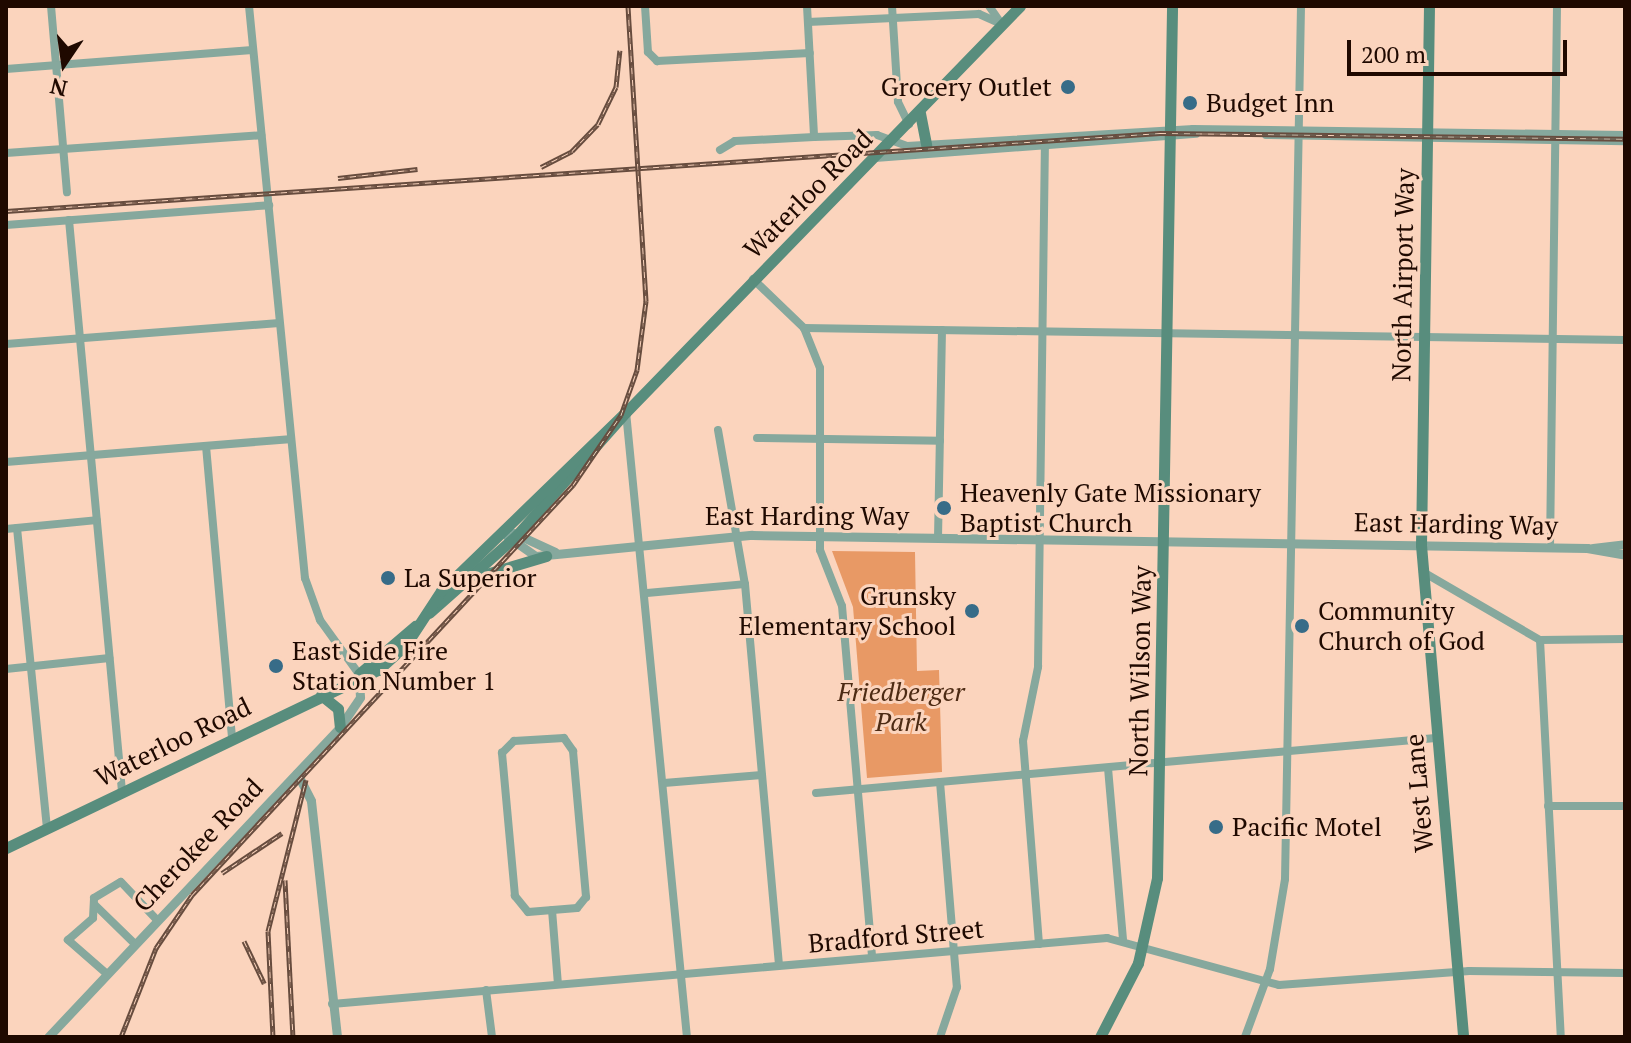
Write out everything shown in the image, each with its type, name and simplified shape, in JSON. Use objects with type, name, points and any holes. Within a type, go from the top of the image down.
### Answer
[{"type":"main road","name":"Waterloo Road","points":[[429,613],[472,581],[514,538],[626,412],[753,279],[909,125],[1020,6]]},
{"type":"main road","name":"North Wilson Way","points":[[1100,1037],[1144,945],[1157,878],[1172,6]]},
{"type":"main road","name":"North Airport Way","points":[[1421,545],[1429,6]]},
{"type":"main road","points":[[920,113],[926,145]]},
{"type":"main road","name":"Waterloo Road","points":[[6,848],[359,674],[378,670],[504,528],[626,412]]},
{"type":"main road","name":"West Lane","points":[[1421,545],[1463,1037]]},
{"type":"main road","points":[[472,581],[550,554]]},
{"type":"main road","points":[[321,695],[338,709],[340,727]]},
{"type":"street","points":[[51,6],[67,192]]},
{"type":"street","points":[[249,6],[289,439],[310,598],[359,674]]},
{"type":"street","points":[[645,6],[651,58],[810,53]]},
{"type":"street","points":[[807,6],[814,137]]},
{"type":"street","points":[[892,6],[898,102],[909,125]]},
{"type":"street","points":[[989,6],[1001,24]]},
{"type":"street","points":[[1245,1037],[1266,983],[1282,908],[1288,753],[1301,6]]},
{"type":"street","points":[[1550,548],[1557,6]]},
{"type":"street","points":[[808,22],[979,14],[1001,24]]},
{"type":"street","points":[[6,69],[252,50]]},
{"type":"street","points":[[875,158],[1170,133],[1625,138]]},
{"type":"street","points":[[6,153],[261,135]]},
{"type":"street","points":[[720,150],[735,141],[814,137],[926,145],[1046,142]]},
{"type":"street","points":[[1039,944],[1023,731],[1038,675],[1046,142]]},
{"type":"street","points":[[6,225],[269,205]]},
{"type":"street","points":[[69,220],[122,791]]},
{"type":"street","points":[[753,279],[804,328],[820,368],[819,536],[842,606],[872,958]]},
{"type":"street","points":[[6,344],[279,323]]},
{"type":"street","points":[[804,328],[1625,340]]},
{"type":"street","points":[[938,538],[942,330]]},
{"type":"street","points":[[626,412],[647,593],[687,1037]]},
{"type":"street","points":[[718,430],[745,584],[779,965]]},
{"type":"street","points":[[757,438],[940,441]]},
{"type":"street","points":[[6,462],[289,439]]},
{"type":"street","points":[[206,446],[232,736]]},
{"type":"street","points":[[6,529],[97,520]]},
{"type":"street","points":[[17,528],[47,828]]},
{"type":"street","points":[[504,528],[514,538]]},
{"type":"street","name":"East Harding Way","points":[[514,538],[550,554],[734,535],[1550,548],[1625,544]]},
{"type":"street","name":"East Harding Way","points":[[1588,548],[1625,557]]},
{"type":"street","points":[[1423,572],[1540,640],[1625,639]]},
{"type":"street","points":[[647,593],[745,584]]},
{"type":"street","points":[[1540,640],[1561,1037]]},
{"type":"street","points":[[6,669],[109,658]]},
{"type":"street","name":"Cherokee Road","points":[[48,1037],[340,727],[360,697],[359,674]]},
{"type":"street","points":[[564,738],[573,751],[586,897],[577,908],[552,910],[524,911],[515,896],[502,753],[508,743],[564,738]]},
{"type":"street","points":[[816,793],[1436,738]]},
{"type":"street","points":[[1108,768],[1123,939]]},
{"type":"street","points":[[297,773],[311,801],[337,1037]]},
{"type":"street","points":[[664,783],[762,775]]},
{"type":"street","points":[[940,782],[956,952],[955,998],[940,1037]]},
{"type":"street","points":[[1548,806],[1625,806]]},
{"type":"street","points":[[107,974],[68,940],[93,918],[94,905],[121,882],[157,920]]},
{"type":"street","points":[[94,905],[135,944]]},
{"type":"street","points":[[552,910],[558,984]]},
{"type":"street","name":"Bradford Street","points":[[332,1004],[1123,939],[1266,983],[1457,971],[1625,973]]},
{"type":"street","points":[[486,990],[492,1037]]},
{"type":"green space","name":"Friedberger Park","points":[[832,551],[915,552],[917,671],[939,670],[942,772],[867,778],[853,607]]},
{"type":"railway","points":[[121,1037],[156,948],[192,895],[573,485],[621,415],[637,370],[646,301],[628,6]]},
{"type":"railway","points":[[541,167],[572,151],[598,124],[616,87],[620,50]]},
{"type":"railway","points":[[6,211],[1160,133],[1625,139]]},
{"type":"railway","points":[[338,178],[417,169]]},
{"type":"railway","points":[[273,1037],[268,931],[306,780]]},
{"type":"railway","points":[[222,873],[282,833]]},
{"type":"railway","points":[[285,880],[293,1037]]},
{"type":"railway","points":[[244,941],[264,983]]},
{"type":"place","name":"Grocery Outlet","points":[[1068,87]]},
{"type":"place","name":"Budget Inn","points":[[1190,103]]},
{"type":"place","name":"Heavenly Gate Missionary Baptist Church","points":[[944,508]]},
{"type":"place","name":"La Superior","points":[[388,578]]},
{"type":"place","name":"Grunsky Elementary School","points":[[972,611]]},
{"type":"place","name":"Community Church of God","points":[[1302,626]]},
{"type":"place","name":"East Side Fire Station Number 1","points":[[276,666]]},
{"type":"place","name":"Pacific Motel","points":[[1216,827]]}]
